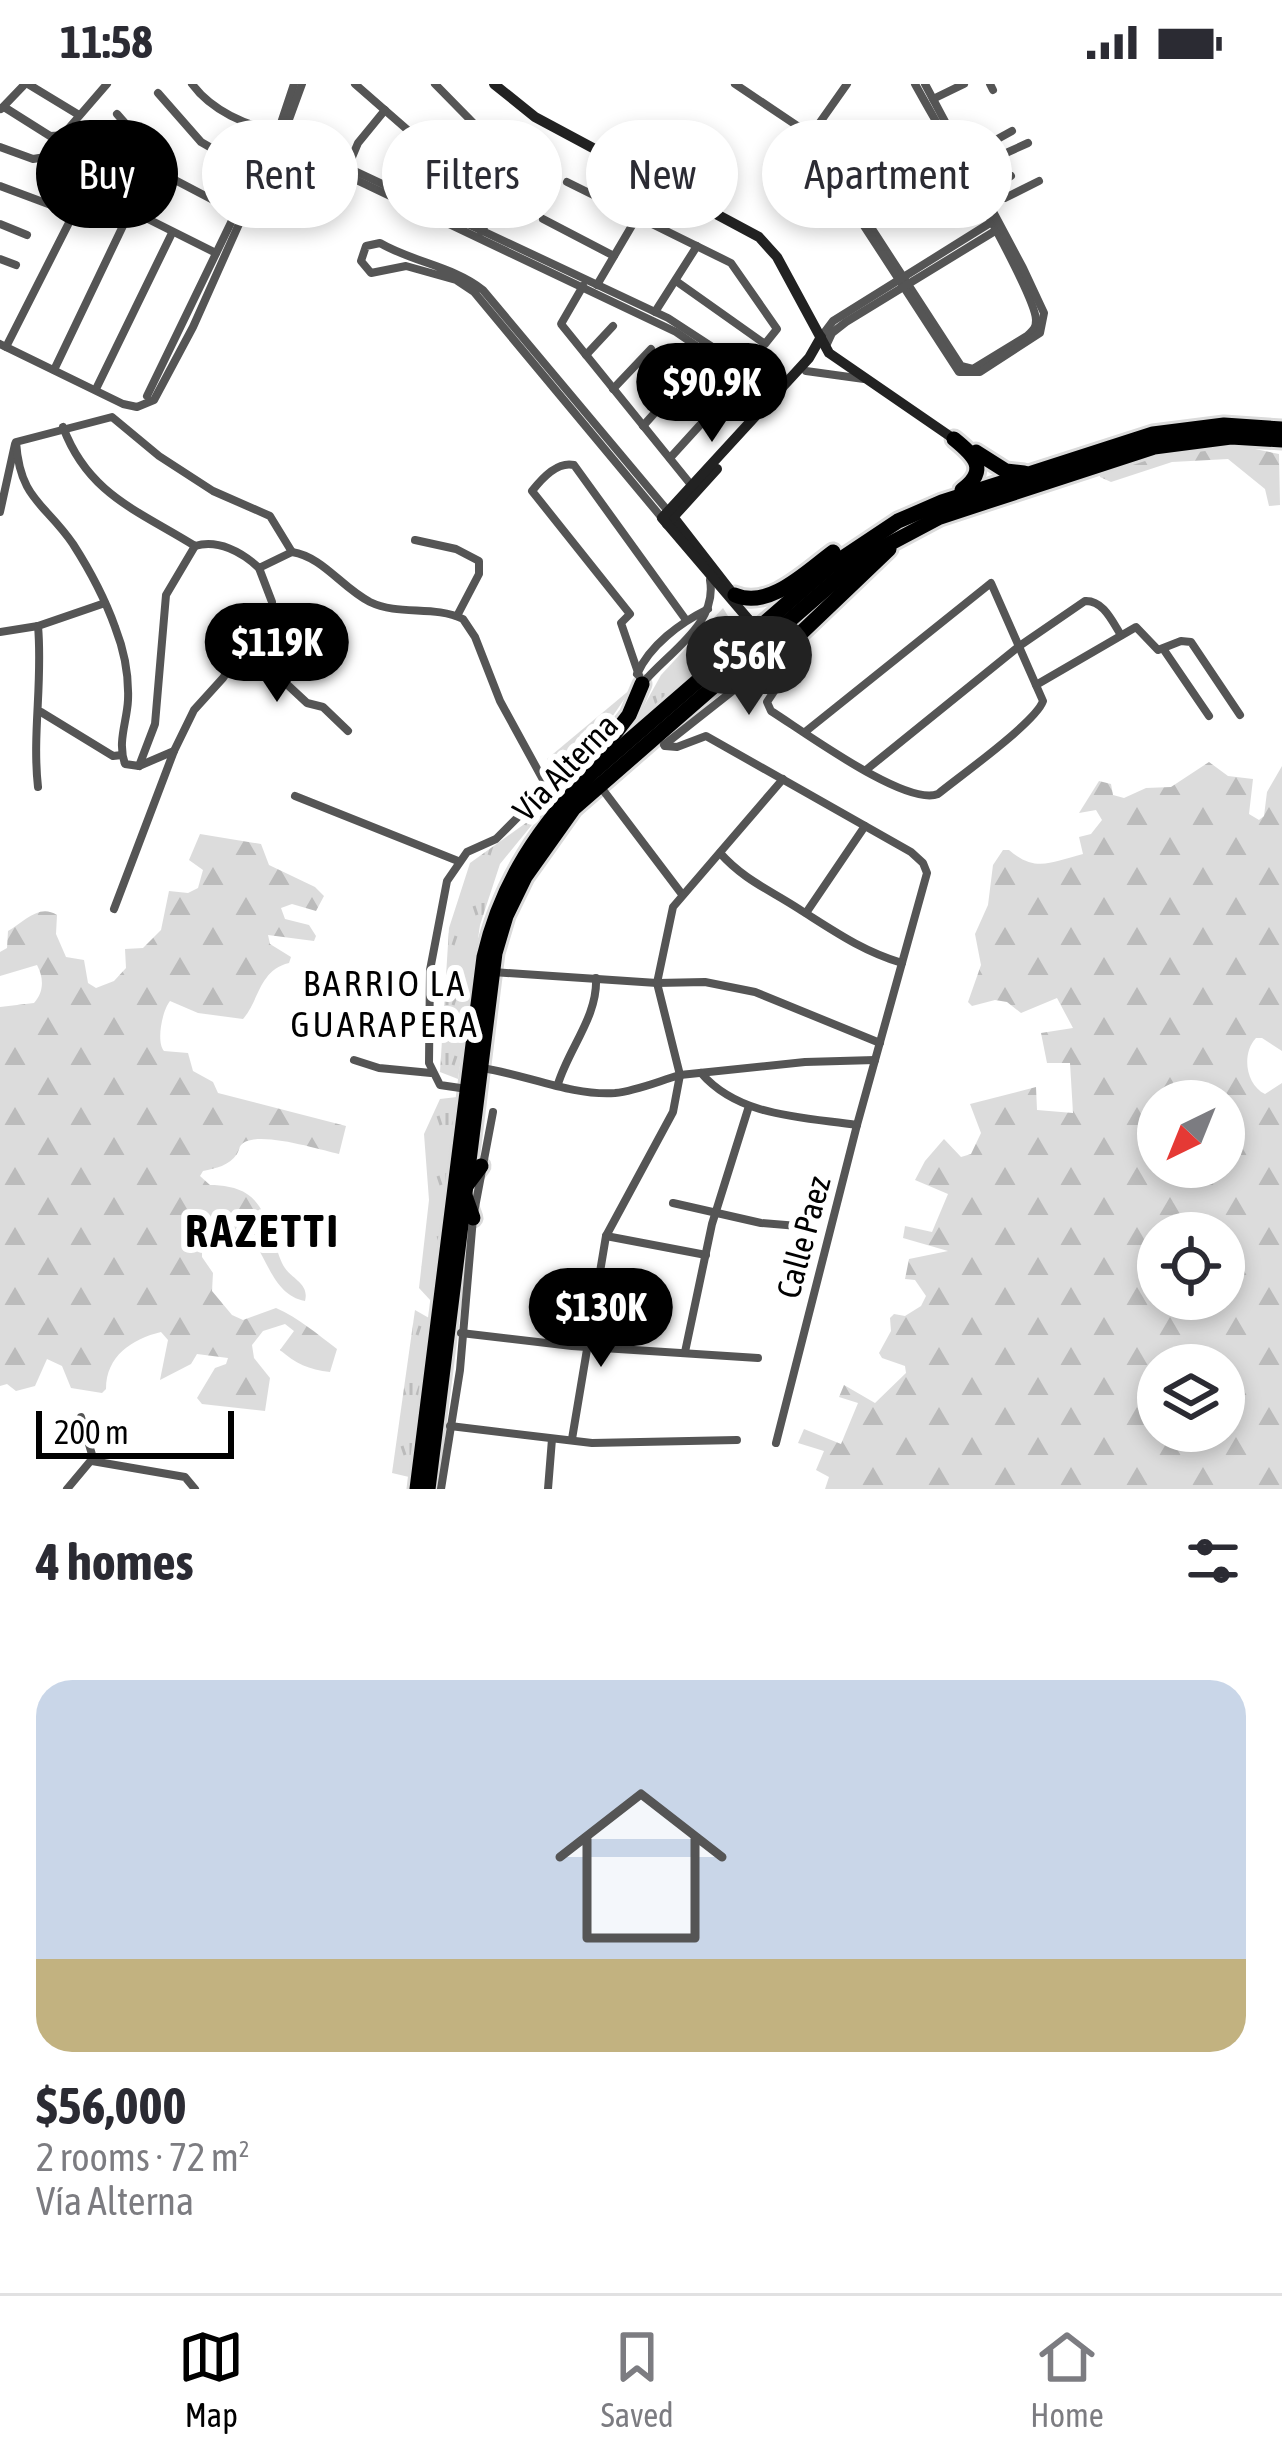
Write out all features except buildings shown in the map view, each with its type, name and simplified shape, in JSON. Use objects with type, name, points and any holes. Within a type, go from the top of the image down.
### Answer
[{"type":"highway","name":"Vía Alterna","points":[[417,1489],[490,931],[524,855],[558,802],[829,567],[874,535],[942,502],[1169,430],[1242,424],[1282,429]]},
{"type":"highway","name":"Vía Alterna","points":[[428,1489],[444,1426],[463,1190],[493,972],[506,916],[525,877],[562,822],[599,784],[847,570],[908,533],[940,517],[1154,447],[1231,436],[1282,440]]},
{"type":"highway","points":[[954,439],[1006,471],[1034,472]]},
{"type":"highway","points":[[942,502],[967,487],[980,470],[974,455],[954,439]]},
{"type":"highway","points":[[777,653],[908,533]]},
{"type":"highway","points":[[735,595],[758,599],[776,592],[847,542],[874,535]]},
{"type":"highway","points":[[558,802],[628,716],[640,679]]},
{"type":"highway","points":[[599,784],[664,745]]},
{"type":"highway","points":[[473,1218],[463,1190],[482,1166]]},
{"type":"main road","points":[[494,84],[535,117],[758,237],[777,257],[835,359],[954,439]]},
{"type":"main road","points":[[770,404],[806,371],[823,342]]},
{"type":"main road","points":[[668,518],[823,342]]},
{"type":"main road","points":[[668,518],[707,573],[777,653]]},
{"type":"main road","points":[[668,518],[735,595],[747,616]]},
{"type":"street","points":[[36,128],[2,108],[26,84],[79,115]]},
{"type":"street","points":[[76,120],[107,84]]},
{"type":"street","points":[[192,84],[205,100],[243,120]]},
{"type":"street","points":[[288,120],[298,84]]},
{"type":"street","points":[[355,84],[396,120]]},
{"type":"street","points":[[434,84],[492,142],[524,161],[481,233]]},
{"type":"street","points":[[736,84],[789,120]]},
{"type":"street","points":[[822,120],[847,84]]},
{"type":"street","points":[[915,84],[935,120]]},
{"type":"street","points":[[925,84],[944,120]]},
{"type":"street","points":[[933,99],[964,84]]},
{"type":"street","points":[[158,93],[202,143]]},
{"type":"street","points":[[358,143],[385,110]]},
{"type":"street","points":[[117,114],[122,120]]},
{"type":"street","points":[[1012,150],[1028,142]]},
{"type":"street","points":[[0,147],[36,159]]},
{"type":"street","points":[[358,175],[711,346],[770,404]]},
{"type":"street","points":[[567,182],[586,192]]},
{"type":"street","points":[[1012,195],[1040,182]]},
{"type":"street","points":[[0,186],[36,199]]},
{"type":"street","points":[[0,224],[27,235]]},
{"type":"street","points":[[66,228],[3,345],[137,407],[158,396],[239,228]]},
{"type":"street","points":[[54,370],[122,228]]},
{"type":"street","points":[[164,228],[215,253]]},
{"type":"street","points":[[148,395],[228,228]]},
{"type":"street","points":[[560,228],[614,256]]},
{"type":"street","points":[[596,288],[631,228]]},
{"type":"street","points":[[660,228],[731,263],[777,329],[765,344],[676,280]]},
{"type":"street","points":[[869,228],[962,366],[977,367],[1027,336],[1036,324],[1032,305],[996,228]]},
{"type":"street","points":[[823,342],[833,321],[992,228]]},
{"type":"street","points":[[96,389],[172,233]]},
{"type":"street","points":[[481,233],[583,286],[596,288]]},
{"type":"street","points":[[385,244],[392,252],[465,277],[483,290],[668,518],[474,292],[456,280],[406,266],[371,273],[361,261],[366,246],[385,244]]},
{"type":"street","points":[[653,315],[697,246]]},
{"type":"street","points":[[0,259],[16,265]]},
{"type":"street","points":[[583,286],[561,324],[694,489]]},
{"type":"street","points":[[586,355],[613,326]]},
{"type":"street","points":[[614,389],[651,349]]},
{"type":"street","points":[[806,371],[864,379]]},
{"type":"street","points":[[643,426],[685,379]]},
{"type":"street","points":[[758,391],[770,404]]},
{"type":"street","points":[[670,458],[721,401]]},
{"type":"street","points":[[16,442],[112,418],[213,491],[270,516],[292,552]]},
{"type":"street","points":[[63,427],[94,482],[195,546],[211,543],[245,555],[259,568],[275,616],[194,710],[114,909]]},
{"type":"street","points":[[0,512],[16,442]]},
{"type":"street","points":[[16,442],[27,488],[70,541],[116,630],[128,678],[125,764],[139,766],[174,751]]},
{"type":"street","points":[[640,679],[621,622],[630,614],[534,495],[536,485],[563,464],[574,465],[686,620]]},
{"type":"street","points":[[415,540],[468,553],[479,561],[479,574],[457,616]]},
{"type":"street","points":[[139,766],[155,724],[168,590],[195,546]]},
{"type":"street","points":[[259,568],[292,552],[314,558],[340,583],[379,605],[457,616],[471,629],[500,701],[558,802],[526,809],[500,836],[472,848],[447,881],[430,970],[431,1073],[440,1085],[467,1089]]},
{"type":"street","points":[[640,679],[695,628],[709,608],[712,585],[707,573]]},
{"type":"street","points":[[664,745],[777,653],[788,673],[767,705],[805,732],[902,792],[924,798],[935,796],[1040,710],[1043,701],[991,583],[805,732]]},
{"type":"street","points":[[866,770],[1018,647],[1087,600],[1102,608],[1121,634]]},
{"type":"street","points":[[0,632],[80,615],[105,603]]},
{"type":"street","points":[[640,679],[650,653],[686,620],[709,608]]},
{"type":"street","points":[[38,626],[38,788]]},
{"type":"street","points":[[1036,685],[1138,628],[1156,649],[1164,650],[1181,640],[1191,642],[1240,715]]},
{"type":"street","points":[[260,636],[278,676],[348,731]]},
{"type":"street","points":[[1164,650],[1209,716]]},
{"type":"street","points":[[40,712],[113,756],[122,755]]},
{"type":"street","points":[[664,745],[676,747],[706,736],[866,826],[806,913]]},
{"type":"street","points":[[572,1438],[606,1236],[679,1098],[680,1075],[657,983],[673,907],[783,779]]},
{"type":"street","points":[[599,784],[681,893]]},
{"type":"street","points":[[295,796],[458,861]]},
{"type":"street","name":"Calle Paez","points":[[776,1443],[926,870],[910,851],[866,826]]},
{"type":"street","points":[[720,853],[748,881],[850,944],[902,964]]},
{"type":"street","points":[[493,972],[705,982],[755,992],[880,1043]]},
{"type":"street","points":[[558,1084],[592,1012],[596,978]]},
{"type":"street","points":[[354,1060],[379,1068],[431,1073]]},
{"type":"street","points":[[482,1068],[615,1093],[701,1072],[874,1060]]},
{"type":"street","points":[[701,1072],[711,1085],[749,1106],[856,1125]]},
{"type":"street","points":[[685,1352],[715,1214],[749,1106]]},
{"type":"street","points":[[493,1112],[455,1333],[758,1358]]},
{"type":"street","points":[[673,1203],[798,1226]]},
{"type":"street","points":[[606,1236],[706,1255]]},
{"type":"street","points":[[81,1417],[92,1460]]},
{"type":"street","points":[[442,1489],[444,1426],[616,1443],[737,1440]]},
{"type":"street","points":[[548,1489],[552,1438]]},
{"type":"street","points":[[67,1489],[92,1460]]},
{"type":"street","points":[[92,1460],[185,1477],[195,1489]]},
{"type":"green space","points":[[1231,444],[1279,454],[1280,505],[1269,506],[1265,489],[1228,459],[1172,462],[1111,482],[1100,477],[1100,471],[1172,452]]},
{"type":"green space","points":[[723,608],[738,632],[629,733],[661,675]]},
{"type":"green space","points":[[632,688],[564,787],[547,759]]},
{"type":"green space","points":[[1209,762],[1228,776],[1253,779],[1249,814],[1259,820],[1264,816],[1267,792],[1282,766],[1282,1051],[1256,1038],[1247,1060],[1253,1084],[1265,1094],[1282,1083],[1282,1489],[825,1489],[829,1477],[816,1470],[824,1451],[798,1443],[804,1429],[841,1444],[858,1403],[839,1397],[844,1385],[875,1403],[906,1373],[905,1366],[879,1353],[891,1331],[890,1318],[905,1316],[921,1306],[926,1296],[915,1280],[905,1279],[909,1259],[948,1251],[903,1238],[905,1226],[932,1232],[948,1194],[915,1180],[925,1161],[944,1139],[961,1157],[971,1154],[981,1133],[970,1104],[1036,1087],[1037,1110],[1073,1113],[1070,1063],[1047,1063],[1041,1033],[1073,1028],[1057,998],[1021,1013],[1007,1002],[972,1006],[968,1002],[981,965],[975,934],[988,905],[993,865],[1003,850],[1036,863],[1083,854],[1079,837],[1091,834],[1102,820],[1096,810],[1079,813],[1099,781],[1111,784],[1113,795],[1124,798],[1146,788],[1171,787]]},
{"type":"green space","points":[[544,810],[500,864],[480,925],[458,1079],[440,1072],[449,928],[470,863]]},
{"type":"green space","points":[[200,834],[261,844],[269,865],[324,896],[316,911],[292,904],[281,908],[285,919],[309,925],[316,936],[314,941],[268,935],[270,944],[291,957],[265,979],[243,1019],[198,1013],[170,1001],[160,1034],[164,1051],[188,1053],[193,1071],[213,1082],[218,1093],[346,1126],[339,1154],[260,1139],[241,1145],[230,1161],[200,1176],[210,1185],[234,1188],[254,1200],[282,1263],[306,1295],[305,1301],[282,1288],[255,1244],[239,1229],[230,1237],[202,1243],[202,1257],[213,1273],[212,1291],[232,1315],[243,1320],[276,1308],[300,1321],[337,1349],[330,1372],[303,1365],[280,1350],[294,1331],[285,1324],[263,1331],[252,1345],[254,1358],[270,1378],[265,1411],[202,1404],[197,1398],[215,1368],[228,1358],[197,1354],[191,1364],[160,1380],[168,1340],[161,1332],[140,1339],[116,1358],[102,1393],[71,1388],[62,1366],[47,1359],[35,1386],[16,1391],[7,1384],[0,1386],[0,1007],[34,1003],[42,985],[37,965],[0,976],[0,952],[7,948],[8,931],[32,915],[50,912],[57,915],[56,934],[66,957],[84,960],[88,983],[96,988],[114,981],[126,968],[125,949],[143,948],[161,930],[169,891],[188,893],[198,888],[203,870],[189,860]]},
{"type":"green space","points":[[457,1097],[431,1301],[419,1288],[429,1200],[424,1134],[440,1099]]},
{"type":"green space","points":[[415,1310],[429,1318],[409,1477],[392,1473]]},
{"type":"district","name":"BARRIO LA GUARAPERA","points":[[385,1004]]},
{"type":"district","name":"RAZETTI","points":[[263,1231]]}]
